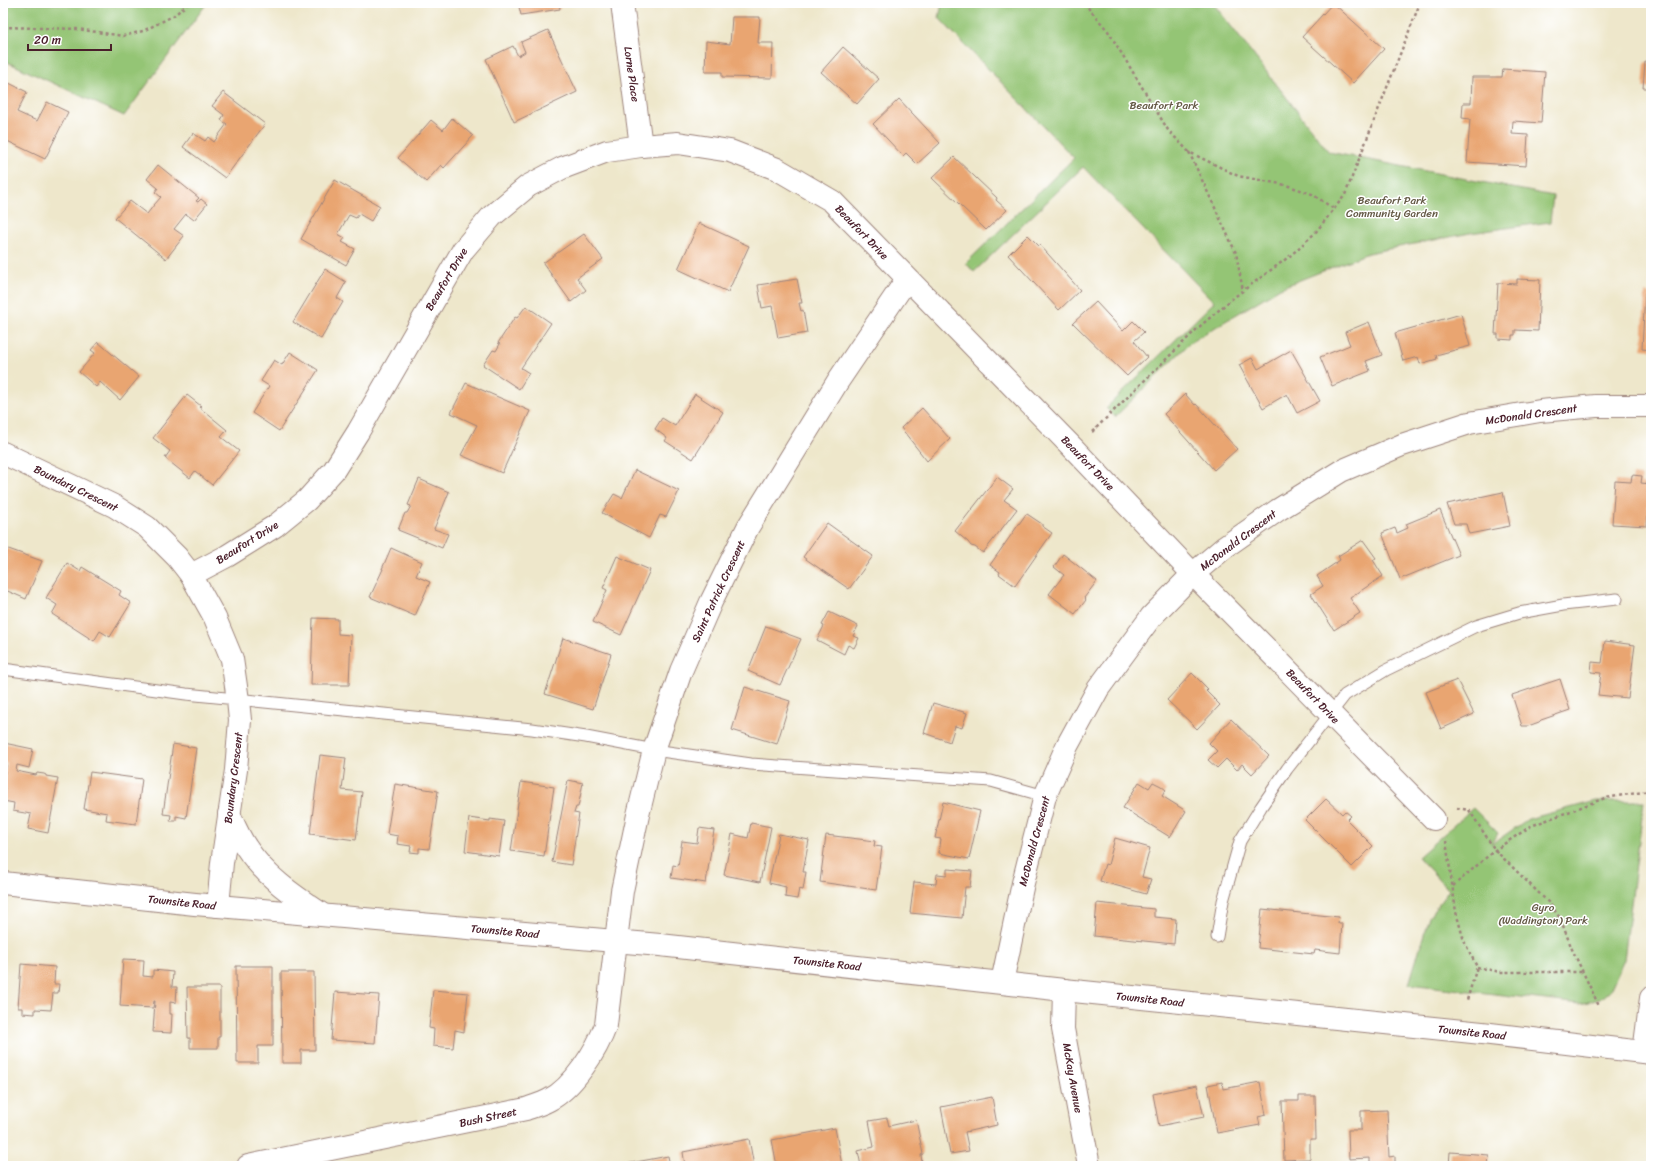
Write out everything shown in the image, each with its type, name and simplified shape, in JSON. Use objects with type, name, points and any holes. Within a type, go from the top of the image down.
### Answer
[{"type":"street","name":"Lorne Place","points":[[622,3],[641,146]]},
{"type":"street","name":"Beaufort Drive","points":[[191,575],[227,556],[275,526],[307,500],[334,470],[358,432],[449,271],[463,250],[492,216],[528,186],[562,168],[607,151],[678,143],[730,151],[777,169],[832,201],[1074,449],[1193,574],[1434,820]]},
{"type":"street","name":"Saint Patrick Crescent","points":[[617,941],[622,891],[638,815],[654,750],[681,670],[711,602],[748,527],[838,381],[907,279]]},
{"type":"street","name":"McDonald Crescent","points":[[1002,982],[1023,883],[1045,796],[1068,746],[1098,688],[1151,617],[1193,574],[1225,547],[1278,510],[1340,471],[1402,445],[1469,423],[1540,411],[1596,406],[1651,406]]},
{"type":"street","name":"Boundary Crescent","points":[[3,453],[114,506],[147,527],[177,557],[191,575],[215,618],[232,659],[238,700],[239,740],[222,863],[218,906]]},
{"type":"street","points":[[229,814],[245,847],[264,870],[287,892],[322,914]]},
{"type":"street","name":"Townsite Road","points":[[3,883],[218,906],[617,941],[1064,990],[1474,1032],[1648,1052]]},
{"type":"street","name":"Bush Street","points":[[248,1166],[526,1109],[549,1100],[565,1088],[579,1072],[601,1039],[606,1025],[617,941]]},
{"type":"street","name":"McKay Avenue","points":[[1064,990],[1064,1029],[1089,1166]]},
{"type":"street","points":[[1648,1052],[1651,998]]},
{"type":"lane","points":[[1217,937],[1223,901],[1240,841],[1283,776],[1345,695],[1386,670],[1476,626],[1519,613],[1563,605],[1617,599]]},
{"type":"lane","points":[[3,669],[238,700],[532,729],[586,736],[654,750],[751,764],[992,781],[1045,796]]},
{"type":"path","points":[[3,27],[77,29],[123,36],[143,31],[174,16],[189,3]]},
{"type":"path","points":[[1084,3],[1108,31],[1168,130],[1189,152],[1236,253],[1243,291]]},
{"type":"path","points":[[1074,449],[1198,328],[1243,291],[1290,256],[1315,233],[1345,195],[1420,3]]},
{"type":"path","points":[[1189,152],[1238,176],[1286,185],[1312,194],[1334,209]]},
{"type":"path","points":[[1453,886],[1495,850],[1531,826],[1605,798],[1649,791]]},
{"type":"path","points":[[1468,1000],[1477,968],[1464,941],[1456,912],[1444,831],[1434,820],[1457,808],[1469,810],[1495,850],[1550,904],[1560,918],[1599,1006]]},
{"type":"path","points":[[1477,968],[1500,972],[1583,972]]},
{"type":"green space","points":[[3,3],[207,3],[124,116],[3,60]]},
{"type":"green space","name":"Beaufort Park","points":[[942,3],[1213,3],[1329,152],[1553,196],[1550,222],[1470,233],[1368,253],[1280,288],[1191,342],[1115,417],[1106,408],[1214,302],[1083,167],[974,272],[966,263],[1074,158],[939,18]]},
{"type":"green space","name":"Gyro (Waddington) Park","points":[[1596,801],[1644,801],[1624,960],[1610,990],[1600,999],[1580,1004],[1409,984],[1429,917],[1449,890],[1418,857],[1473,808],[1498,833],[1492,844],[1528,819]]},
{"type":"building","points":[[518,3],[559,3],[560,9],[521,15]]},
{"type":"building","points":[[1333,3],[1384,49],[1353,83],[1302,37]]},
{"type":"building","points":[[732,17],[760,17],[758,43],[773,43],[772,78],[722,77],[722,72],[705,72],[706,41],[730,44]]},
{"type":"building","points":[[548,30],[577,92],[514,122],[486,59],[513,46],[518,56],[525,52],[521,42]]},
{"type":"building","points":[[843,47],[879,79],[857,104],[821,72]]},
{"type":"building","points":[[1645,62],[1651,63],[1651,88],[1643,88]]},
{"type":"building","points":[[1503,69],[1545,72],[1541,123],[1513,121],[1512,134],[1528,135],[1526,166],[1467,162],[1470,119],[1462,118],[1463,103],[1471,103],[1472,77],[1502,77]]},
{"type":"building","points":[[7,82],[27,92],[17,112],[37,121],[47,102],[68,112],[45,159],[3,139],[3,90]]},
{"type":"building","points":[[223,92],[265,124],[225,178],[183,147],[193,133],[205,141],[208,137],[214,142],[227,124],[221,120],[224,115],[212,106]]},
{"type":"building","points":[[899,99],[940,143],[917,164],[906,153],[903,156],[873,124]]},
{"type":"building","points":[[452,118],[473,136],[444,168],[441,165],[426,182],[398,158],[431,120],[443,130]]},
{"type":"building","points":[[954,157],[997,198],[996,200],[1007,210],[986,230],[932,178]]},
{"type":"building","points":[[158,165],[199,198],[196,201],[198,202],[201,199],[207,204],[194,220],[186,214],[174,229],[184,236],[166,259],[115,218],[130,201],[147,214],[161,197],[155,192],[158,188],[147,179]]},
{"type":"building","points":[[335,180],[380,206],[371,221],[359,214],[356,218],[349,215],[338,234],[345,238],[342,242],[355,249],[346,265],[301,239]]},
{"type":"building","points":[[699,223],[749,246],[728,292],[678,269]]},
{"type":"building","points":[[584,234],[603,259],[577,278],[586,290],[571,302],[543,263]]},
{"type":"building","points":[[1028,235],[1039,246],[1040,245],[1080,290],[1059,310],[1008,255]]},
{"type":"building","points":[[325,269],[346,282],[337,298],[343,302],[321,339],[293,322]]},
{"type":"building","points":[[797,279],[802,303],[799,303],[801,311],[803,310],[807,333],[778,338],[772,306],[762,308],[758,285]]},
{"type":"building","points":[[1517,279],[1540,280],[1538,331],[1515,330],[1515,335],[1512,335],[1512,340],[1498,339],[1498,334],[1495,334],[1498,283],[1517,284]]},
{"type":"building","points":[[1645,293],[1651,294],[1651,350],[1642,349]]},
{"type":"building","points":[[1096,302],[1123,331],[1133,321],[1144,332],[1134,341],[1147,357],[1127,376],[1073,323]]},
{"type":"building","points":[[526,306],[551,323],[521,368],[529,373],[519,389],[483,365],[493,350],[496,351],[500,344],[498,343],[515,317],[517,318]]},
{"type":"building","points":[[1461,314],[1470,346],[1436,355],[1437,359],[1420,364],[1418,357],[1403,361],[1395,333]]},
{"type":"building","points":[[1369,322],[1382,355],[1366,361],[1370,371],[1332,386],[1320,357],[1350,345],[1345,332]]},
{"type":"building","points":[[98,342],[139,377],[120,400],[100,382],[96,387],[79,372],[95,353],[91,350]]},
{"type":"building","points":[[1291,350],[1320,401],[1297,413],[1287,394],[1263,408],[1239,365],[1252,358],[1258,369]]},
{"type":"building","points":[[290,352],[318,370],[279,431],[252,413],[269,386],[261,381],[274,360],[282,365]]},
{"type":"building","points":[[466,383],[530,411],[502,473],[461,455],[477,425],[451,413]]},
{"type":"building","points":[[695,394],[723,412],[693,459],[665,441],[667,438],[655,429],[662,418],[675,426]]},
{"type":"building","points":[[1185,394],[1237,449],[1214,470],[1164,414]]},
{"type":"building","points":[[187,395],[227,430],[221,437],[239,451],[212,485],[195,471],[190,478],[165,458],[170,451],[153,438]]},
{"type":"building","points":[[922,408],[950,439],[927,461],[901,428]]},
{"type":"building","points":[[635,470],[679,491],[666,517],[660,515],[649,538],[602,513],[614,494],[622,498]]},
{"type":"building","points":[[1632,475],[1642,476],[1641,483],[1650,484],[1648,508],[1651,508],[1651,516],[1648,515],[1647,526],[1612,524],[1615,481],[1631,482]]},
{"type":"building","points":[[997,477],[1013,489],[1004,500],[1017,509],[983,553],[971,546],[955,531]]},
{"type":"building","points":[[419,479],[449,492],[434,529],[448,534],[442,548],[398,530],[405,513],[407,513],[411,506],[408,505]]},
{"type":"building","points":[[1503,492],[1510,526],[1469,534],[1466,524],[1454,524],[1447,504]]},
{"type":"building","points":[[1440,510],[1459,555],[1400,579],[1382,533],[1395,528],[1397,533],[1408,528],[1406,524]]},
{"type":"building","points":[[1026,514],[1042,524],[1042,526],[1052,533],[1015,586],[990,565]]},
{"type":"building","points":[[827,523],[873,556],[849,589],[803,557]]},
{"type":"building","points":[[1363,540],[1376,558],[1373,560],[1383,576],[1350,598],[1360,613],[1334,630],[1311,594],[1323,586],[1317,576],[1340,560],[1338,556]]},
{"type":"building","points":[[3,547],[42,561],[26,599],[3,589]]},
{"type":"building","points":[[391,548],[422,562],[416,576],[430,582],[415,616],[370,597]]},
{"type":"building","points":[[1063,554],[1097,581],[1084,598],[1086,600],[1075,614],[1049,594],[1064,575],[1054,567]]},
{"type":"building","points":[[617,556],[650,570],[621,635],[593,622],[607,590],[603,588]]},
{"type":"building","points":[[67,563],[80,571],[82,567],[121,591],[119,595],[131,603],[110,637],[100,631],[94,641],[52,614],[57,605],[46,598]]},
{"type":"building","points":[[829,612],[858,626],[853,636],[859,638],[854,648],[848,645],[844,654],[817,640],[824,626],[822,625]]},
{"type":"building","points":[[313,618],[338,619],[338,634],[351,635],[349,685],[311,685]]},
{"type":"building","points":[[766,626],[801,639],[780,685],[748,671]]},
{"type":"building","points":[[563,638],[611,654],[593,709],[545,694]]},
{"type":"building","points":[[1605,641],[1635,645],[1628,698],[1598,695],[1601,673],[1591,672],[1592,662],[1602,663]]},
{"type":"building","points":[[1192,673],[1208,689],[1206,691],[1220,705],[1197,729],[1167,700]]},
{"type":"building","points":[[1560,679],[1570,710],[1528,726],[1522,726],[1512,695]]},
{"type":"building","points":[[1457,680],[1474,714],[1441,729],[1426,692]]},
{"type":"building","points":[[745,687],[790,701],[777,744],[732,730]]},
{"type":"building","points":[[933,703],[967,713],[962,728],[955,726],[950,742],[924,733]]},
{"type":"building","points":[[1231,719],[1269,756],[1252,774],[1242,764],[1237,770],[1226,759],[1217,768],[1208,760],[1217,751],[1209,743]]},
{"type":"building","points":[[4,743],[33,749],[29,768],[17,765],[16,771],[36,775],[37,773],[44,774],[46,776],[58,778],[48,833],[28,829],[31,814],[13,811],[14,803],[3,801],[5,788],[3,788],[3,780],[7,763],[3,763]]},
{"type":"building","points":[[173,744],[196,748],[186,818],[176,816],[176,821],[170,821],[171,815],[163,814]]},
{"type":"building","points":[[320,755],[346,758],[342,790],[362,792],[356,840],[310,834]]},
{"type":"building","points":[[90,772],[142,779],[136,824],[106,820],[107,813],[84,809]]},
{"type":"building","points":[[568,780],[583,783],[578,807],[576,807],[574,813],[579,814],[571,865],[552,862]]},
{"type":"building","points":[[521,782],[554,787],[544,856],[511,851]]},
{"type":"building","points":[[1139,782],[1149,788],[1153,782],[1161,786],[1166,790],[1162,796],[1186,811],[1170,837],[1123,808]]},
{"type":"building","points":[[395,784],[438,791],[429,849],[419,848],[419,853],[410,852],[411,846],[397,844],[398,836],[387,834]]},
{"type":"building","points":[[1326,799],[1342,814],[1345,811],[1351,816],[1347,820],[1373,846],[1352,867],[1305,820]]},
{"type":"building","points":[[943,802],[980,811],[969,859],[939,853],[941,839],[935,838]]},
{"type":"building","points":[[469,818],[504,821],[499,856],[465,851]]},
{"type":"building","points":[[751,823],[771,827],[760,882],[724,875],[732,834],[748,838]]},
{"type":"building","points":[[699,828],[714,830],[706,883],[671,878],[673,865],[678,866],[682,841],[697,843]]},
{"type":"building","points":[[779,834],[809,840],[803,872],[806,872],[803,890],[799,889],[797,899],[785,897],[786,887],[769,883]]},
{"type":"building","points":[[826,835],[875,841],[874,846],[882,847],[876,890],[820,882]]},
{"type":"building","points":[[1115,838],[1150,848],[1142,877],[1151,879],[1146,894],[1100,881],[1105,864],[1108,865]]},
{"type":"building","points":[[947,869],[972,871],[970,887],[965,887],[962,918],[910,913],[914,882],[936,884],[937,874],[947,875]]},
{"type":"building","points":[[1097,903],[1154,909],[1154,917],[1176,919],[1174,944],[1094,936]]},
{"type":"building","points":[[1262,909],[1339,917],[1338,923],[1342,923],[1340,953],[1315,950],[1314,954],[1258,948]]},
{"type":"building","points":[[123,959],[144,960],[143,976],[153,977],[153,970],[173,972],[172,987],[177,987],[176,1003],[170,1002],[170,1014],[172,1014],[171,1033],[153,1032],[155,1001],[153,1008],[120,1006]]},
{"type":"building","points":[[21,964],[55,967],[54,984],[59,984],[58,993],[53,993],[51,1010],[35,1009],[35,1014],[22,1013],[22,1008],[18,1008]]},
{"type":"building","points":[[236,966],[273,966],[273,1046],[258,1046],[258,1063],[237,1063]]},
{"type":"building","points":[[281,972],[314,972],[315,1050],[301,1050],[301,1063],[282,1063]]},
{"type":"building","points":[[187,987],[220,987],[220,1037],[218,1037],[218,1048],[190,1048],[190,1038],[188,1038]]},
{"type":"building","points":[[433,990],[468,993],[464,1032],[455,1030],[453,1048],[433,1046],[434,1029],[429,1028]]},
{"type":"building","points":[[335,992],[379,995],[375,1043],[331,1040]]},
{"type":"building","points":[[1222,1082],[1223,1089],[1260,1082],[1266,1115],[1258,1117],[1260,1125],[1217,1133],[1208,1085]]},
{"type":"building","points":[[1197,1085],[1204,1117],[1159,1126],[1153,1094]]},
{"type":"building","points":[[1299,1096],[1315,1096],[1316,1139],[1310,1139],[1310,1159],[1284,1160],[1282,1101],[1299,1101]]},
{"type":"building","points":[[992,1097],[997,1125],[965,1132],[969,1151],[950,1154],[941,1107]]},
{"type":"building","points":[[1387,1110],[1389,1157],[1395,1156],[1395,1166],[1370,1166],[1370,1158],[1349,1159],[1348,1130],[1361,1130],[1361,1111]]},
{"type":"building","points":[[887,1118],[889,1126],[916,1120],[923,1154],[921,1155],[922,1163],[912,1166],[861,1166],[858,1151],[874,1147],[869,1121]]},
{"type":"building","points":[[835,1128],[842,1165],[828,1166],[827,1161],[803,1166],[777,1166],[772,1140]]},
{"type":"building","points":[[749,1139],[754,1166],[685,1166],[683,1152]]},
{"type":"building","points":[[1450,1152],[1489,1155],[1488,1166],[1449,1166]]},
{"type":"building","points":[[668,1156],[670,1166],[620,1166],[620,1165]]},
{"type":"park label","name":"Beaufort Park Community Garden","points":[[1392,206]]}]
